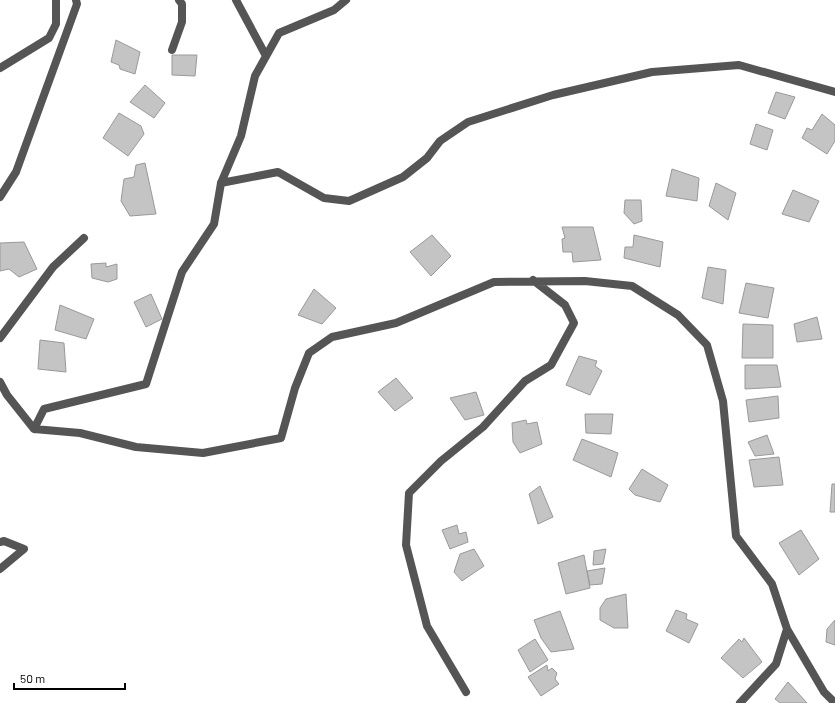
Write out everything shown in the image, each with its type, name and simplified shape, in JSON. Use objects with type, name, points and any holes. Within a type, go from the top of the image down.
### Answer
[{"type":"street","points":[[0,68],[49,38],[56,24],[56,0]]},
{"type":"street","points":[[0,197],[16,172],[67,35],[77,4],[76,0]]},
{"type":"street","points":[[172,50],[182,22],[182,4],[179,0]]},
{"type":"street","points":[[236,0],[266,56]]},
{"type":"street","points":[[34,429],[44,409],[146,384],[182,272],[214,224],[221,183],[241,136],[256,76],[266,56],[279,33],[334,10],[346,0]]},
{"type":"street","points":[[221,183],[278,172],[324,198],[349,201],[403,177],[427,158],[440,141],[468,122],[553,95],[652,72],[738,66],[835,92]]},
{"type":"street","points":[[0,338],[53,267],[84,238]]},
{"type":"street","points":[[466,692],[427,626],[406,545],[409,494],[441,461],[483,427],[525,381],[552,365],[574,323],[565,305],[533,280]]},
{"type":"street","points":[[0,382],[7,394],[34,429],[80,433],[136,447],[203,453],[281,438],[295,388],[309,353],[332,337],[396,323],[494,282],[533,280],[585,281],[632,286],[678,315],[707,345],[723,401],[736,536],[772,584],[787,629],[824,692],[835,703]]},
{"type":"street","points":[[0,542],[4,541],[24,549],[0,569]]},
{"type":"street","points":[[740,703],[776,664],[787,629]]},
{"type":"building","points":[[116,40],[140,52],[135,74],[120,69],[119,65],[111,62]]},
{"type":"building","points":[[172,55],[197,55],[195,76],[172,75]]},
{"type":"building","points":[[145,85],[165,103],[154,118],[130,102]]},
{"type":"building","points":[[776,92],[795,97],[785,119],[768,113]]},
{"type":"building","points":[[119,113],[141,126],[144,134],[128,156],[103,138]]},
{"type":"building","points":[[822,114],[835,125],[835,141],[827,154],[802,138],[807,128],[812,130]]},
{"type":"building","points":[[756,124],[773,130],[767,150],[750,144]]},
{"type":"building","points":[[145,163],[156,214],[130,216],[121,201],[124,179],[134,177],[136,165]]},
{"type":"building","points":[[672,169],[699,178],[697,201],[666,196]]},
{"type":"building","points":[[716,183],[736,193],[728,220],[709,206]]},
{"type":"building","points":[[793,190],[819,201],[809,222],[782,214]]},
{"type":"building","points":[[625,200],[641,200],[642,221],[634,224],[624,213]]},
{"type":"building","points":[[562,227],[593,227],[601,260],[573,262],[572,252],[563,252],[562,239],[565,238]]},
{"type":"building","points":[[432,235],[451,256],[431,276],[410,252]]},
{"type":"building","points":[[634,235],[663,242],[660,267],[624,258],[625,247],[633,247]]},
{"type":"building","points":[[24,242],[37,269],[19,277],[9,269],[0,271],[0,243]]},
{"type":"building","points":[[106,263],[106,267],[117,264],[117,279],[108,282],[92,278],[91,264]]},
{"type":"building","points":[[708,267],[726,270],[723,304],[702,298]]},
{"type":"building","points":[[746,283],[774,288],[768,318],[739,313]]},
{"type":"building","points":[[314,289],[336,308],[322,324],[298,315]]},
{"type":"building","points":[[151,294],[162,319],[146,327],[134,302]]},
{"type":"building","points":[[60,305],[94,319],[86,339],[55,330]]},
{"type":"building","points":[[817,317],[822,339],[797,342],[794,324]]},
{"type":"building","points":[[743,324],[773,325],[773,358],[742,358]]},
{"type":"building","points":[[40,340],[64,343],[66,372],[38,369]]},
{"type":"building","points":[[579,356],[597,361],[595,366],[602,371],[590,395],[566,385]]},
{"type":"building","points":[[745,365],[777,365],[781,387],[745,389]]},
{"type":"building","points":[[396,378],[413,398],[395,411],[378,392]]},
{"type":"building","points":[[476,392],[484,415],[465,420],[450,398]]},
{"type":"building","points":[[778,396],[779,418],[749,422],[746,400]]},
{"type":"building","points":[[585,414],[613,414],[611,434],[586,433]]},
{"type":"building","points":[[526,420],[527,424],[537,422],[542,444],[520,453],[513,442],[512,423]]},
{"type":"building","points":[[767,435],[774,454],[755,456],[748,442]]},
{"type":"building","points":[[582,439],[618,453],[611,477],[573,460]]},
{"type":"building","points":[[779,457],[783,485],[754,487],[749,460]]},
{"type":"building","points":[[642,469],[668,485],[660,502],[635,495],[629,489]]},
{"type":"building","points":[[832,484],[835,484],[835,512],[830,512]]},
{"type":"building","points":[[540,486],[553,517],[538,524],[529,494]]},
{"type":"building","points":[[457,525],[459,534],[466,532],[468,542],[450,549],[442,530]]},
{"type":"building","points":[[801,530],[819,559],[799,575],[779,543]]},
{"type":"building","points":[[474,549],[484,566],[462,581],[454,572],[460,554]]},
{"type":"building","points":[[606,549],[603,564],[593,565],[594,551]]},
{"type":"building","points":[[584,555],[590,588],[566,594],[558,563]]},
{"type":"building","points":[[605,568],[602,584],[590,585],[587,571]]},
{"type":"building","points":[[626,594],[628,628],[614,628],[600,620],[600,608],[606,599]]},
{"type":"building","points":[[676,610],[687,614],[686,619],[698,624],[689,643],[666,631]]},
{"type":"building","points":[[560,611],[574,649],[551,652],[541,638],[534,620]]},
{"type":"building","points":[[835,620],[835,645],[826,642],[827,629]]},
{"type":"building","points":[[744,638],[762,662],[743,678],[721,658],[739,639],[742,642]]},
{"type":"building","points":[[535,639],[548,660],[530,672],[518,650]]},
{"type":"building","points":[[547,665],[548,671],[552,668],[557,673],[555,679],[559,684],[541,696],[528,677]]},
{"type":"building","points":[[788,682],[807,703],[780,703],[775,699]]}]
